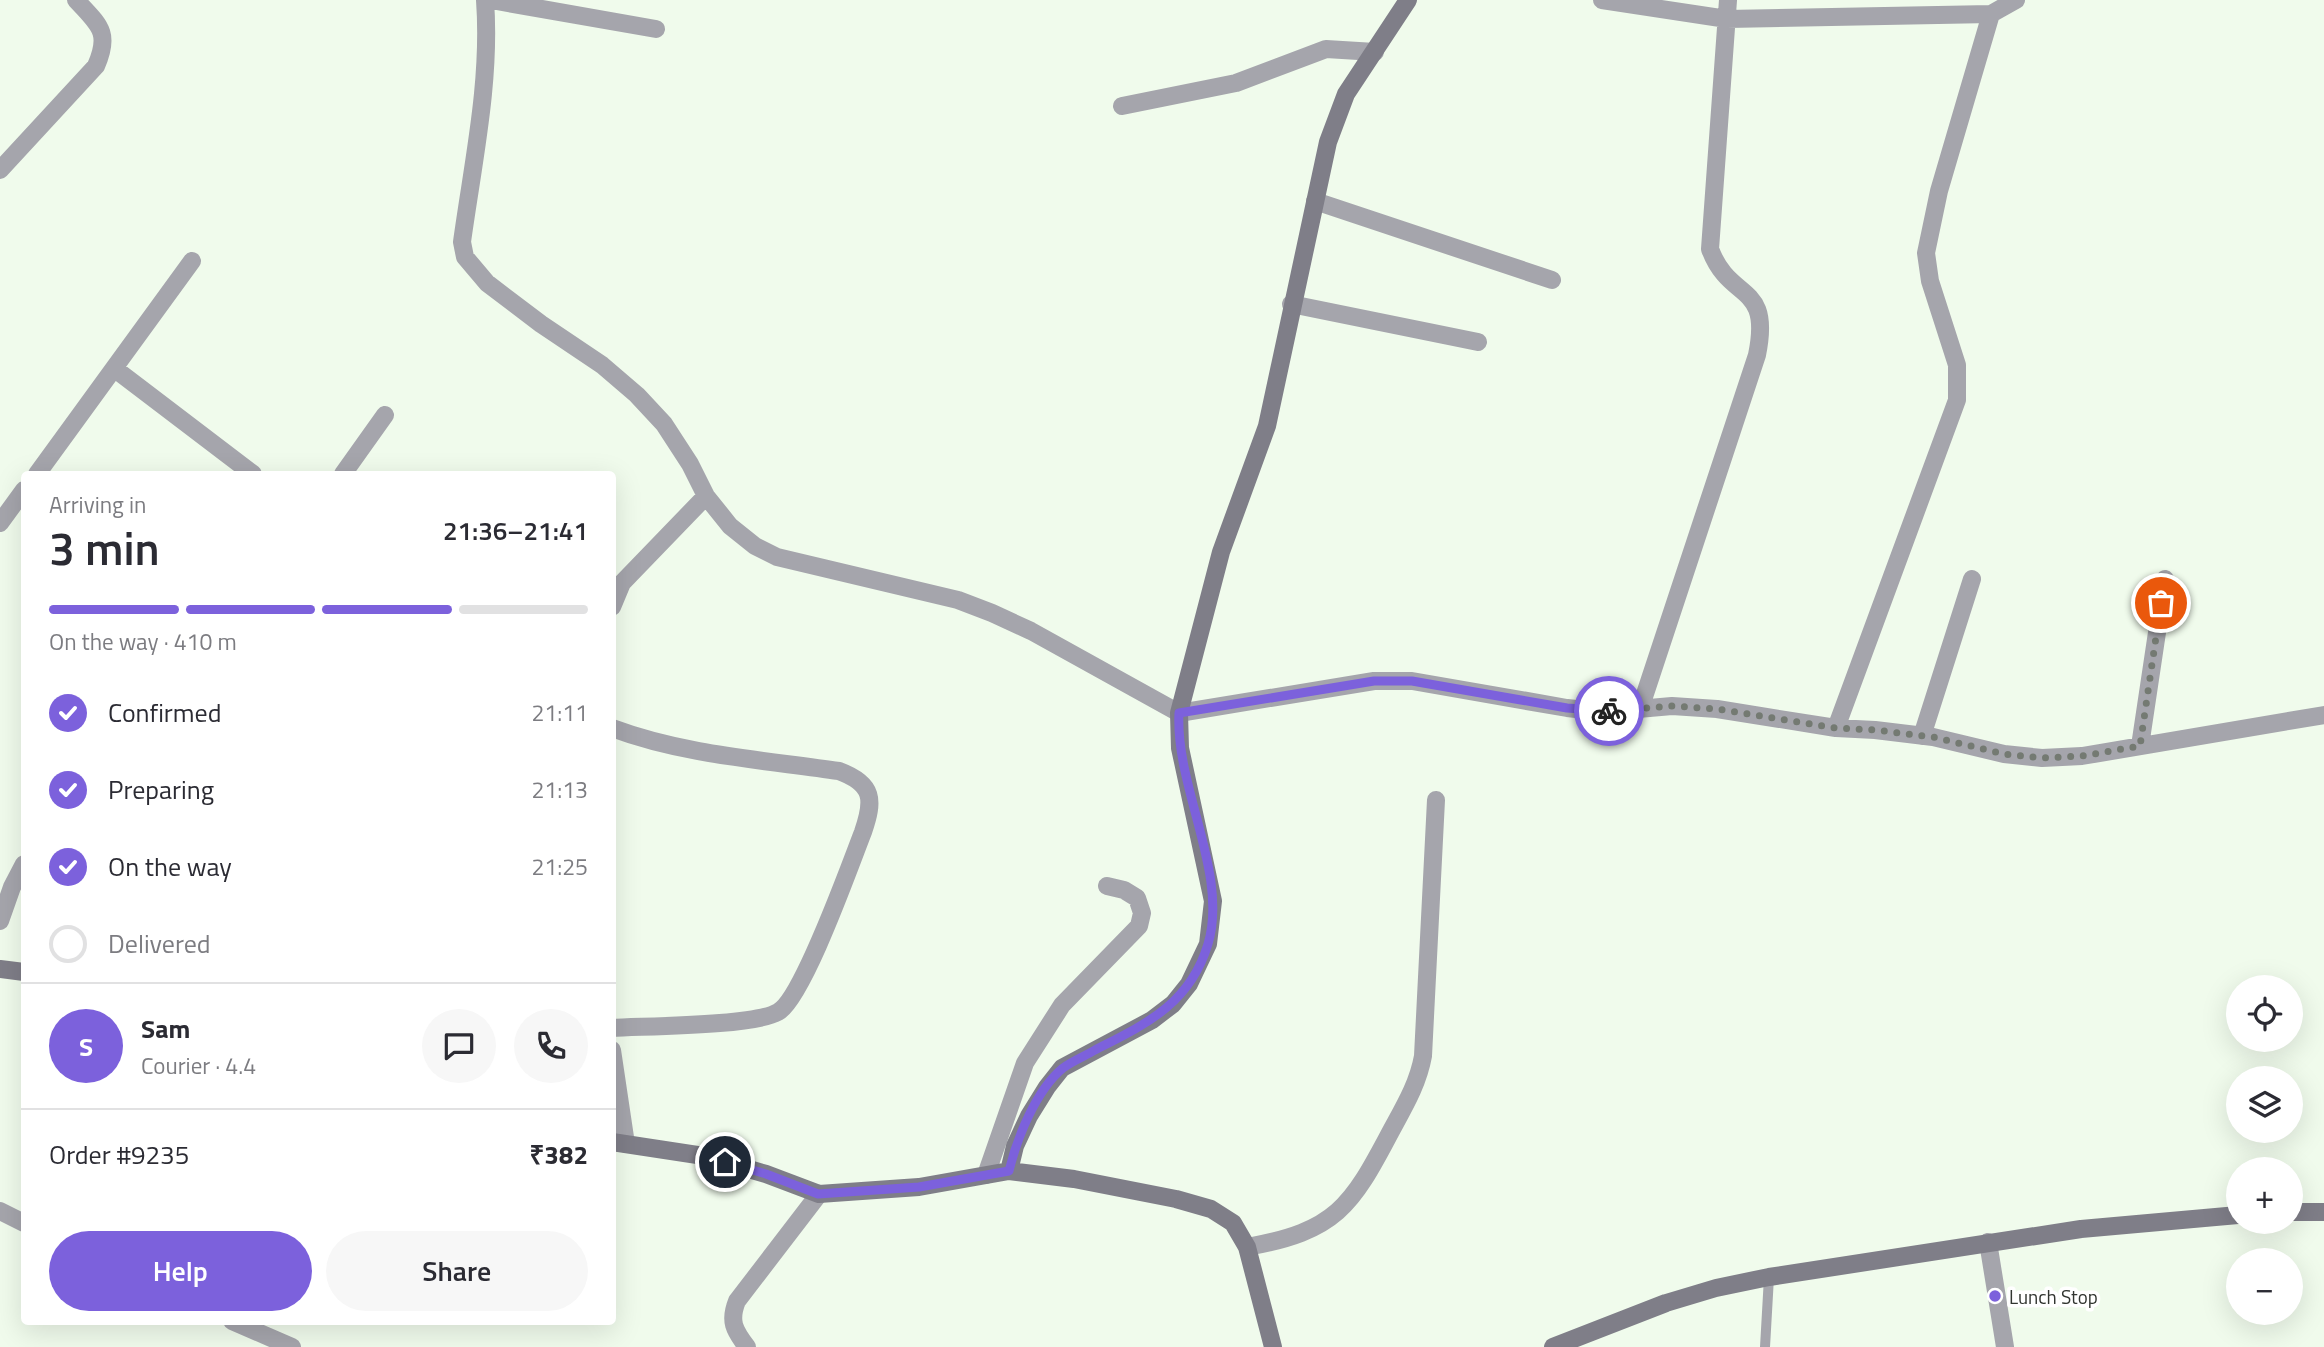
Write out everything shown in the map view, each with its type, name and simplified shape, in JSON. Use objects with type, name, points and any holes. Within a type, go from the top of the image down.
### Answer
[{"type":"street","points":[[0,170],[96,66],[105,46],[99,24],[76,0]]},
{"type":"street","points":[[485,0],[488,37],[461,242],[465,257],[487,284],[602,365],[637,395],[664,424],[690,464],[705,496],[730,526],[755,546],[777,558],[958,600],[992,613],[1031,631],[1179,713],[1374,681],[1412,681],[1591,710],[1672,706],[1717,709],[1836,728],[1923,736],[2004,754],[2042,758],[2082,756],[2324,715]]},
{"type":"street","points":[[491,0],[656,29]]},
{"type":"street","points":[[1009,1171],[1015,1146],[1046,1087],[1062,1068],[1152,1020],[1173,1004],[1189,984],[1208,944],[1213,901],[1180,748],[1179,713],[1221,552],[1267,426],[1291,304],[1336,117],[1346,94],[1408,0]]},
{"type":"street","points":[[1602,0],[1727,19],[1791,9],[1991,14],[2016,0]]},
{"type":"street","points":[[1640,709],[1757,355],[1762,331],[1756,303],[1717,268],[1710,249],[1728,0]]},
{"type":"street","points":[[1836,728],[1956,400],[1957,365],[1930,281],[1926,253],[1939,191],[1991,14]]},
{"type":"street","points":[[1122,106],[1236,83],[1326,49],[1375,52]]},
{"type":"street","points":[[1315,201],[1552,280]]},
{"type":"street","points":[[39,471],[192,261]]},
{"type":"street","points":[[1291,304],[1478,342]]},
{"type":"street","points":[[115,369],[249,471]]},
{"type":"street","points":[[345,471],[385,415]]},
{"type":"street","points":[[0,523],[21,495]]},
{"type":"street","points":[[616,597],[622,583],[705,496]]},
{"type":"street","points":[[1923,736],[1972,579]]},
{"type":"street","points":[[2140,746],[2165,579]]},
{"type":"street","points":[[616,729],[677,746],[839,771],[853,776],[864,785],[871,797],[870,812],[863,832],[798,987],[780,1011],[754,1019],[616,1028]]},
{"type":"street","points":[[1248,1247],[1303,1234],[1330,1220],[1349,1203],[1364,1182],[1420,1074],[1427,1010],[1436,800]]},
{"type":"street","points":[[0,921],[21,870]]},
{"type":"street","points":[[986,1175],[1025,1063],[1062,1005],[1139,926],[1142,913],[1137,898],[1124,890],[1107,886]]},
{"type":"street","points":[[0,967],[21,971]]},
{"type":"street","points":[[616,1103],[619,1143],[704,1156],[766,1174],[818,1194],[919,1187],[1009,1171],[1177,1199],[1211,1209],[1233,1223],[1248,1247],[1273,1347]]},
{"type":"street","points":[[747,1347],[734,1329],[732,1316],[737,1301],[818,1194]]},
{"type":"street","points":[[0,1211],[21,1222]]},
{"type":"street","points":[[2303,1212],[2324,1212]]},
{"type":"street","points":[[1553,1347],[1666,1303],[1769,1276],[2081,1229],[2226,1215]]},
{"type":"street","points":[[1988,1242],[2005,1347]]},
{"type":"street","points":[[241,1325],[292,1347]]},
{"type":"lane","points":[[1766,1347],[1769,1276]]},
{"type":"way so far","points":[[1609,711],[1672,706],[1717,709],[1836,728],[1933,737],[2004,754],[2042,758],[2082,756],[2140,746],[2161,603]]},
{"type":"place","name":"Lunch Stop","points":[[1995,1296]]},
{"type":"route","points":[[725,1162],[818,1194],[919,1187],[1009,1171],[1015,1146],[1029,1116],[1046,1087],[1062,1068],[1152,1020],[1173,1004],[1189,984],[1208,944],[1213,901],[1180,748],[1179,713],[1374,681],[1412,681],[1567,708],[1609,711]]}]
